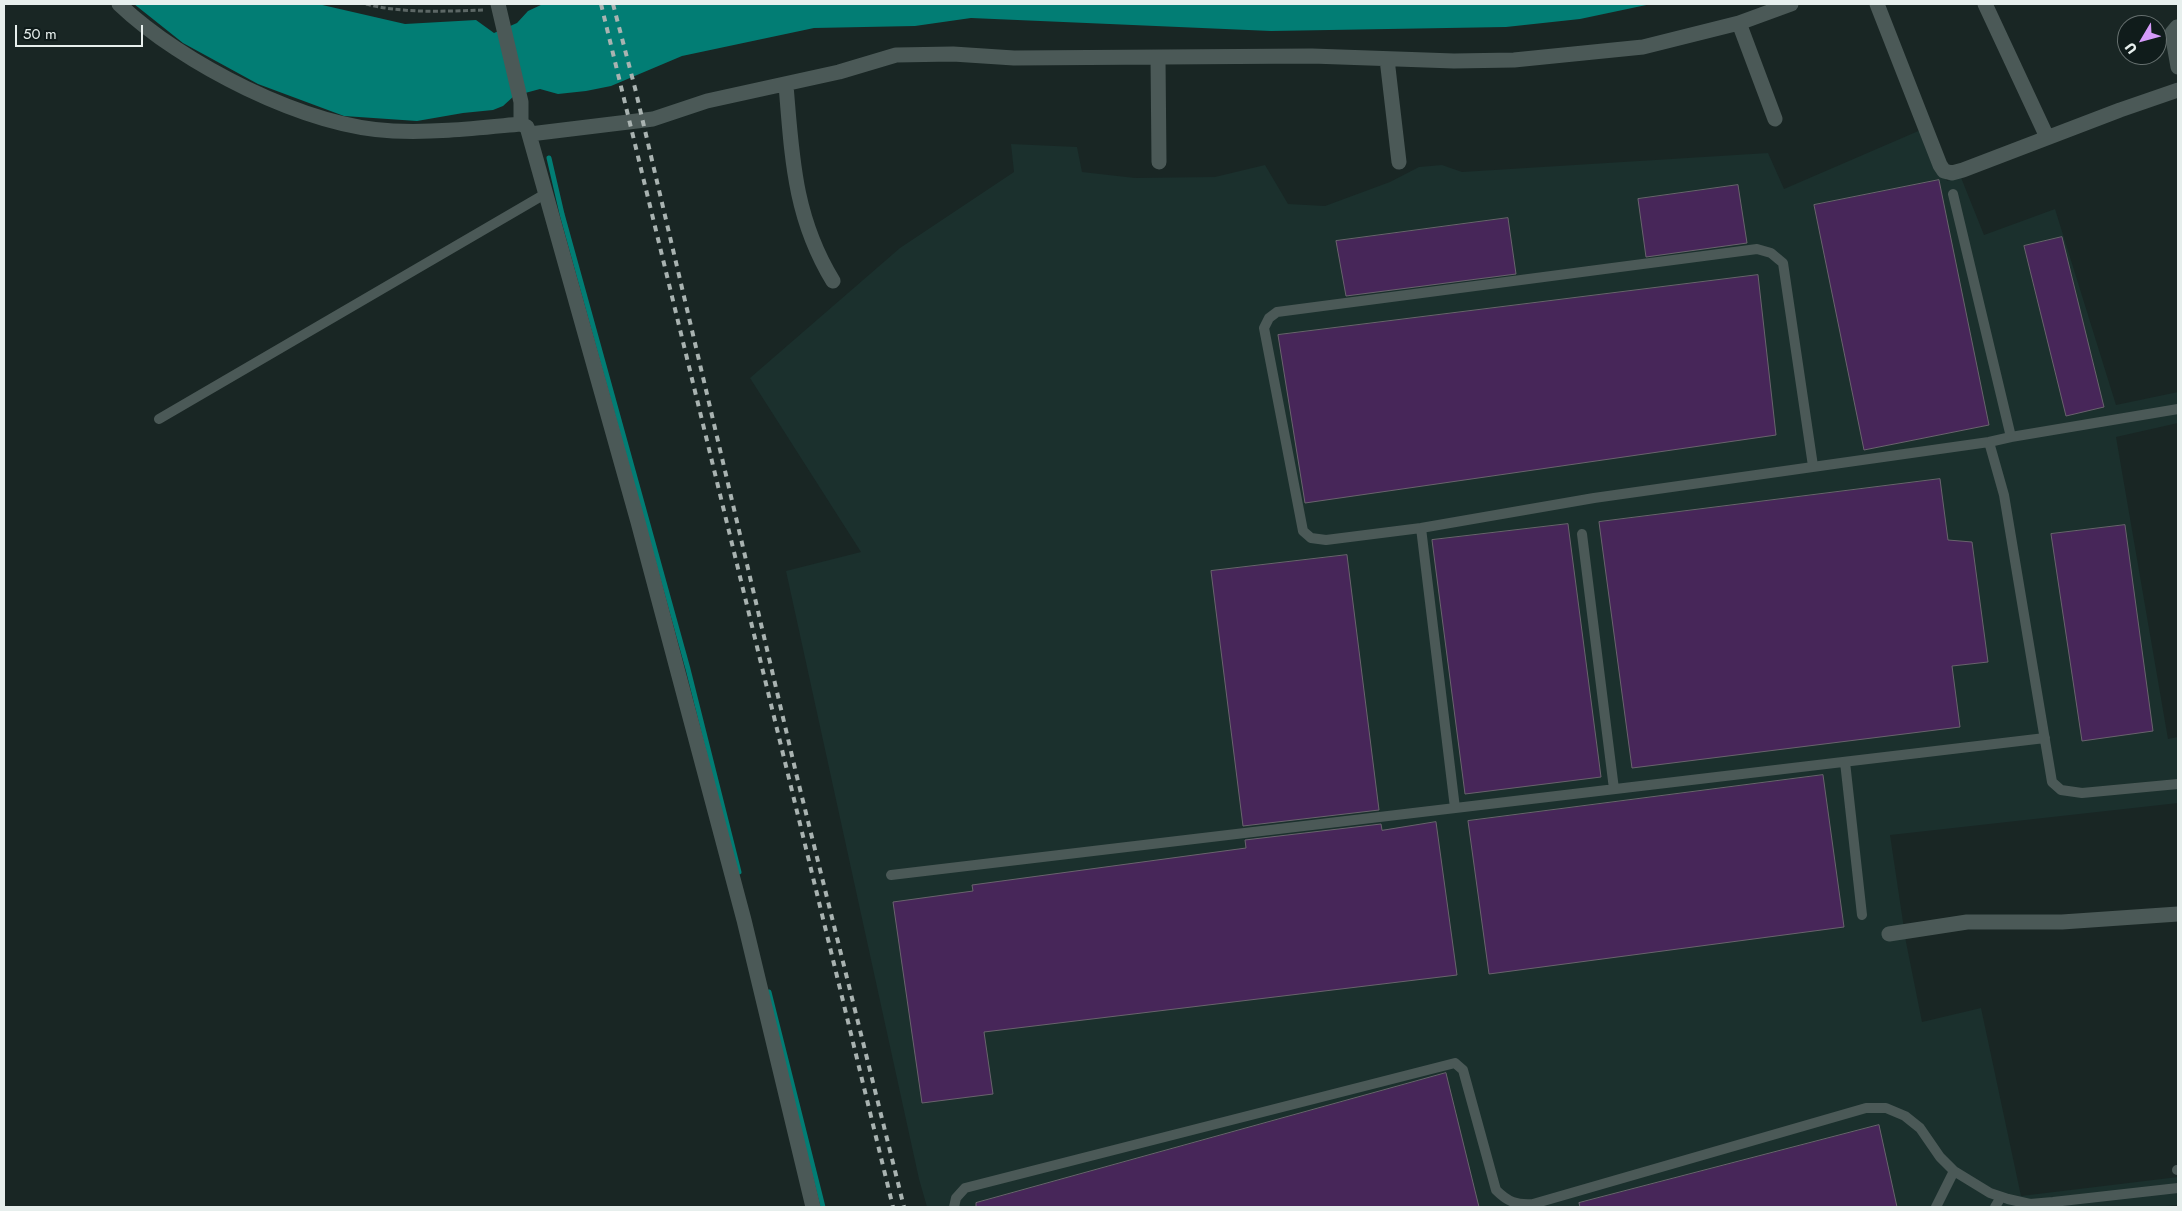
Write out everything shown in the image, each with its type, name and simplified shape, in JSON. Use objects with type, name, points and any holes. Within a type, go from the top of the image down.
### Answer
[{"type":"street","points":[[120,4],[136,20],[164,42],[211,70],[295,110],[352,125],[391,131],[526,129],[643,121],[707,101],[786,85],[896,55],[953,54],[1014,58],[1312,56],[1464,61],[1514,60],[1570,55],[1644,47],[1739,23],[1791,4]]},
{"type":"street","points":[[1877,4],[1944,172],[1952,173],[1963,170],[2047,137],[2178,90]]},
{"type":"street","points":[[1985,4],[2047,137]]},
{"type":"street","points":[[502,10],[526,129],[638,522],[744,920],[813,1207]]},
{"type":"street","points":[[1739,23],[1775,119]]},
{"type":"street","points":[[2177,27],[2172,33],[2178,68]]},
{"type":"street","points":[[1158,58],[1159,162]]},
{"type":"street","points":[[1387,59],[1399,162]]},
{"type":"street","points":[[786,85],[798,198],[818,258],[833,281]]},
{"type":"street","points":[[1889,934],[1967,922],[2062,922],[2178,914]]},
{"type":"lane","points":[[159,419],[545,194]]},
{"type":"lane","points":[[1953,194],[2011,437]]},
{"type":"lane","points":[[1813,466],[1783,263],[1771,253],[1757,249],[1277,312],[1269,318],[1264,328],[1303,530],[1311,538],[1326,540],[1421,528],[1594,498],[1990,442],[2178,409]]},
{"type":"lane","points":[[1990,442],[2004,495],[2052,782],[2061,790],[2082,793],[2178,784]]},
{"type":"lane","points":[[1421,528],[1455,808]]},
{"type":"lane","points":[[1582,534],[1614,789]]},
{"type":"lane","points":[[892,875],[2045,738]]},
{"type":"lane","points":[[1845,762],[1862,915]]},
{"type":"lane","points":[[954,1207],[956,1198],[965,1188],[1455,1063],[1462,1070],[1496,1190],[1506,1200],[1518,1205],[1533,1204],[1866,1108],[1886,1108],[1905,1116],[1920,1128],[1940,1157],[1954,1171],[1990,1193],[2001,1197],[2030,1204],[2178,1188]]},
{"type":"lane","points":[[1936,1207],[1954,1171]]},
{"type":"lane","points":[[1995,1207],[2001,1197]]},
{"type":"path","points":[[366,4],[402,9],[445,11],[502,10]]},
{"type":"shaded area","points":[[1923,129],[1947,181],[1960,175],[1984,235],[2055,209],[2116,405],[2178,392],[2178,423],[2116,437],[2168,739],[2178,737],[2178,803],[1890,835],[1906,942],[1922,1022],[1981,1008],[2021,1196],[2178,1177],[2178,1205],[2155,1207],[927,1207],[919,1179],[786,571],[861,552],[750,378],[900,248],[1014,172],[1011,144],[1077,147],[1082,172],[1135,178],[1215,177],[1265,165],[1288,204],[1325,206],[1390,182],[1419,167],[1442,165],[1462,172],[1768,153],[1784,189]]},
{"type":"water","points":[[134,4],[318,4],[405,24],[476,20],[494,33],[517,23],[528,11],[543,4],[1651,4],[1580,19],[1506,27],[1271,31],[971,18],[915,26],[814,28],[682,56],[611,86],[558,94],[540,89],[514,96],[503,106],[493,110],[417,121],[344,116],[258,84],[183,43]]},
{"type":"building","points":[[1939,180],[1989,425],[1864,450],[1814,205]]},
{"type":"building","points":[[1738,185],[1747,243],[1646,257],[1638,199]]},
{"type":"building","points":[[1508,218],[1516,274],[1346,296],[1336,241]]},
{"type":"building","points":[[2062,237],[2104,407],[2066,416],[2024,246]]},
{"type":"building","points":[[1758,275],[1776,435],[1305,503],[1278,335]]},
{"type":"building","points":[[1940,479],[1948,540],[1972,542],[1988,662],[1952,666],[1960,727],[1632,768],[1599,522]]},
{"type":"building","points":[[1568,524],[1601,777],[1465,794],[1432,540]]},
{"type":"building","points":[[2125,525],[2153,731],[2082,741],[2051,534]]},
{"type":"building","points":[[1347,555],[1379,810],[1243,826],[1211,571]]},
{"type":"building","points":[[1823,775],[1844,927],[1489,974],[1468,821]]},
{"type":"building","points":[[1436,822],[1457,975],[984,1032],[993,1094],[922,1103],[893,902],[973,891],[972,885],[1246,848],[1245,840],[1381,824],[1382,830]]},
{"type":"building","points":[[1446,1073],[1479,1207],[976,1207],[976,1203]]},
{"type":"building","points":[[1879,1125],[1897,1207],[1580,1207],[1579,1203]]},
{"type":"waterway","points":[[549,158],[562,214],[688,669],[739,872]]},
{"type":"waterway","points":[[769,992],[823,1207]]},
{"type":"railway","points":[[601,4],[893,1207]]},
{"type":"railway","points":[[613,4],[635,88],[797,777],[904,1207]]}]
